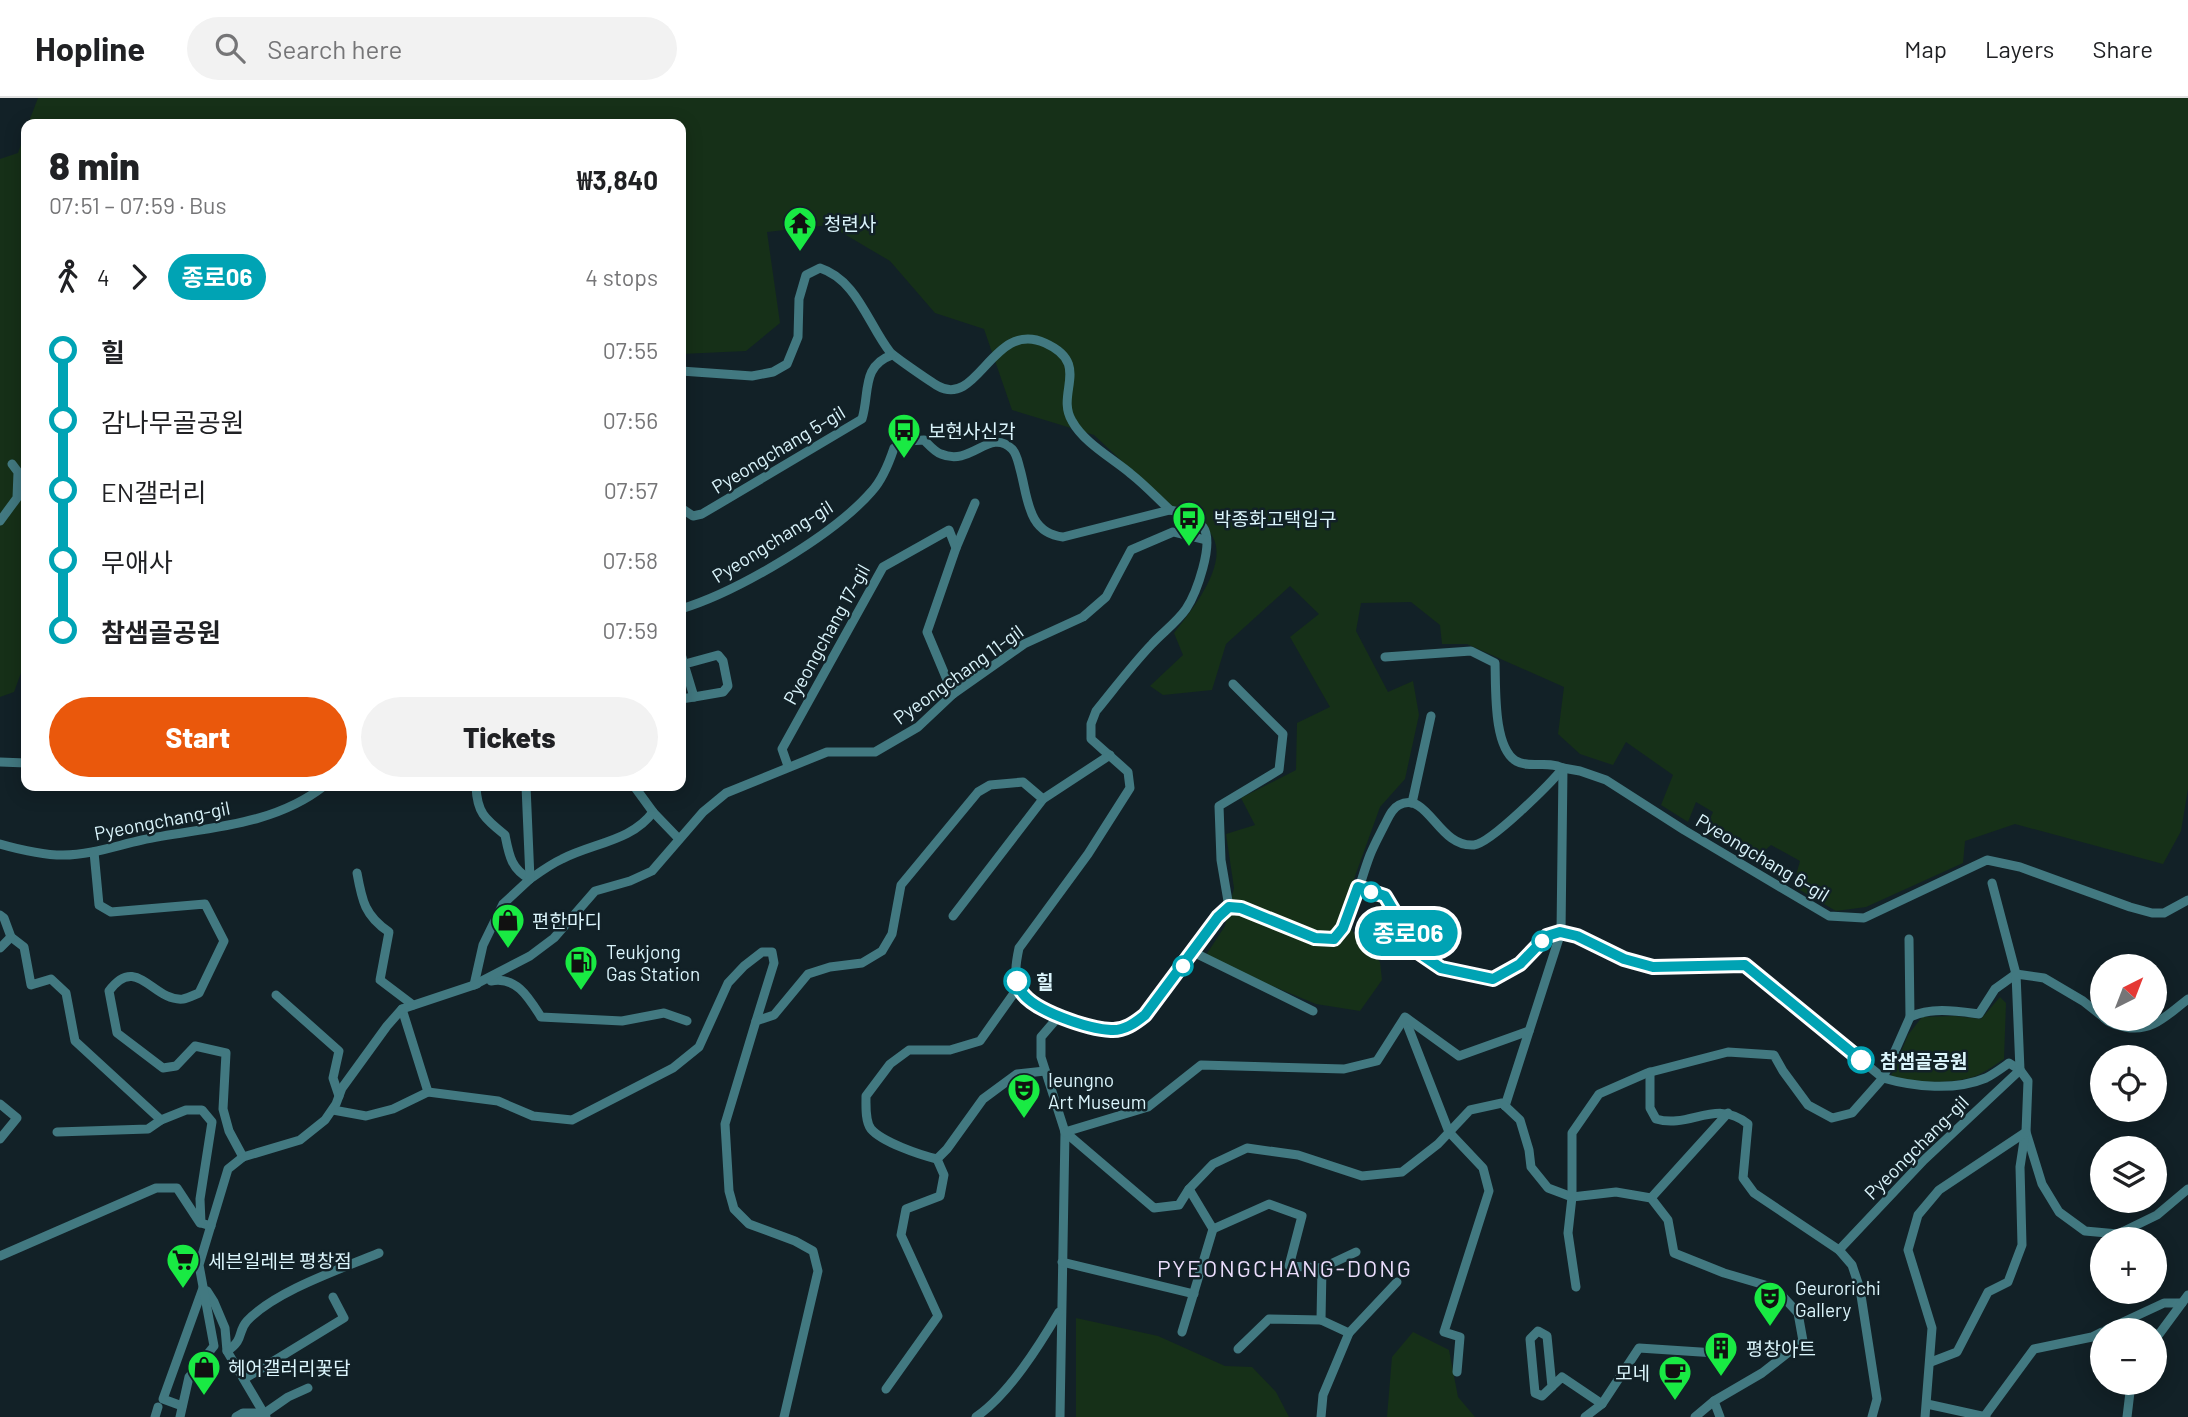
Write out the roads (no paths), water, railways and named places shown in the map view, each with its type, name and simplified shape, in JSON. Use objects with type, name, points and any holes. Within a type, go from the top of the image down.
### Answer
[{"type":"street","points":[[686,371],[752,376],[773,372],[787,364],[797,337],[799,299],[806,275],[820,268],[834,272],[851,290],[892,355],[940,387],[955,390],[969,382],[1003,348],[1019,338],[1043,341],[1063,353],[1070,365],[1071,420],[1085,437],[1133,475],[1170,510],[1180,511],[1202,525],[1206,540],[1204,562],[1186,610],[1151,645],[1096,711],[1091,724],[1091,739],[1128,772],[1130,788],[1088,854],[1020,948],[1016,965],[1021,993],[1059,1016],[1086,1026],[1113,1031],[1131,1025],[1145,1015],[1218,917],[1229,907],[1241,908],[1315,938],[1334,939],[1343,928],[1371,853],[1392,810],[1401,804],[1421,806],[1447,837],[1461,844],[1476,845],[1486,841],[1502,827],[1563,768]]},
{"type":"street","name":"Pyeongchang 5-gil","points":[[686,511],[693,516],[702,514],[862,419],[868,377],[877,362],[892,355]]},
{"type":"street","name":"Pyeongchang-gil","points":[[686,608],[706,602],[769,568],[851,512],[874,490],[888,467],[894,448],[908,441],[924,440],[940,454],[961,458],[990,443],[1005,444],[1016,454],[1034,521],[1046,533],[1054,536],[1074,535],[1170,510]]},
{"type":"street","points":[[0,521],[17,498],[18,472],[12,464]]},
{"type":"street","points":[[953,694],[927,632],[956,548],[975,503]]},
{"type":"street","name":"Pyeongchang 17-gil","points":[[788,766],[782,749],[883,567],[949,530],[956,548]]},
{"type":"street","name":"Pyeongchang 11-gil","points":[[474,985],[538,950],[554,938],[595,891],[630,881],[652,871],[703,812],[726,793],[827,752],[875,752],[918,727],[953,694],[1024,644],[1083,617],[1106,597],[1131,550],[1173,532],[1206,540]]},
{"type":"street","name":"Pyeongchang 6-gil","points":[[1385,657],[1471,651],[1495,663],[1500,743],[1515,761],[1535,765],[1550,763],[1606,780],[1829,916],[1864,918],[1987,860],[2020,867],[2152,913],[2164,913],[2188,900]]},
{"type":"street","points":[[686,659],[718,655],[723,661],[728,686],[723,692],[686,698]]},
{"type":"street","points":[[686,669],[694,697]]},
{"type":"street","points":[[1229,907],[1221,860],[1219,806],[1279,770],[1283,734],[1233,684]]},
{"type":"street","points":[[1412,803],[1430,716]]},
{"type":"street","points":[[953,916],[1043,799],[1110,755]]},
{"type":"street","points":[[0,762],[21,763]]},
{"type":"street","points":[[1505,1106],[1560,932],[1563,768]]},
{"type":"street","points":[[756,1021],[774,1015],[808,974],[830,967],[862,963],[883,951],[892,934],[901,885],[978,792],[990,785],[1023,782],[1043,799]]},
{"type":"street","name":"Pyeongchang-gil","points":[[0,844],[39,854],[94,852],[141,840],[239,823],[286,810],[317,791]]},
{"type":"street","points":[[476,791],[476,802],[483,816],[505,835],[509,859],[520,874],[530,879]]},
{"type":"street","points":[[526,791],[530,879]]},
{"type":"street","points":[[638,791],[679,839]]},
{"type":"street","points":[[474,985],[483,945],[503,904],[530,879],[563,858],[609,842],[644,824],[653,812]]},
{"type":"street","points":[[94,852],[99,905],[111,912],[205,904],[225,941],[199,993],[182,999],[167,997],[140,977],[130,976],[115,983],[109,991],[117,1033],[163,1068],[176,1066],[195,1046],[226,1053],[223,1110],[229,1131],[243,1157]]},
{"type":"street","points":[[357,873],[363,903],[377,923],[390,932],[380,980],[413,1005]]},
{"type":"street","points":[[1931,1362],[1957,1353],[1988,1292],[2008,1282],[2022,1245],[2020,1167],[2026,1132],[2028,1081],[2020,1070],[2016,974],[1992,883]]},
{"type":"street","points":[[1358,887],[1385,896],[1419,953],[1441,968],[1493,979],[1520,964],[1547,936],[1560,932]]},
{"type":"street","points":[[0,915],[4,918],[11,937],[24,947],[31,985],[51,979],[66,993],[75,1041],[160,1120]]},
{"type":"street","name":"Pyeongchang-gil","points":[[1560,932],[1577,936],[1624,959],[1653,967],[1745,965],[1883,1078],[1904,1084],[1957,1086],[1987,1077],[2009,1063],[2020,1070],[1924,1160],[1839,1250]]},
{"type":"street","points":[[0,948],[11,937]]},
{"type":"street","points":[[1576,1287],[1568,1233],[1572,1197],[1572,1133],[1599,1094],[1650,1072],[1728,1052],[1774,1055],[1808,1105],[1832,1118],[1852,1113],[1883,1078],[1910,1017],[1909,939]]},
{"type":"street","points":[[333,1110],[366,1116],[393,1109],[428,1092],[498,1101],[533,1116],[572,1120],[673,1068],[699,1046],[728,983],[744,965],[762,952],[772,952],[774,963],[725,1124],[729,1191],[734,1209],[749,1224],[795,1241],[813,1251],[818,1271],[784,1417]]},
{"type":"street","points":[[1193,952],[1313,1011]]},
{"type":"street","points":[[1910,1017],[1921,1012],[1952,1010],[1979,1014],[1995,989],[2016,974],[2044,978],[2090,1006]]},
{"type":"street","name":"Pyeongchang 11-gil","points":[[402,1009],[500,979],[523,989],[541,1017],[622,1021],[664,1013],[687,1021]]},
{"type":"street","points":[[937,1159],[906,1151],[871,1129],[867,1118],[866,1096],[890,1063],[909,1050],[950,1050],[979,1041],[1019,986]]},
{"type":"street","points":[[276,995],[338,1051],[333,1078],[339,1097]]},
{"type":"street","points":[[2167,1016],[2188,999]]},
{"type":"street","points":[[402,1009],[428,1092]]},
{"type":"street","points":[[203,1286],[163,1399],[181,1414],[188,1377],[214,1346],[203,1286],[199,1265],[228,1169],[243,1157],[300,1140],[326,1120],[342,1088],[402,1009]]},
{"type":"street","points":[[1059,1016],[1041,1037],[1041,1057],[1065,1132],[1060,1417]]},
{"type":"street","points":[[1405,1017],[1459,1056],[1529,1031]]},
{"type":"street","points":[[1405,1017],[1449,1132],[1483,1168],[1489,1191],[1444,1332],[1460,1337],[1457,1372]]},
{"type":"street","points":[[1065,1132],[1148,1107],[1200,1065],[1344,1069],[1377,1061],[1405,1017]]},
{"type":"street","points":[[937,1159],[983,1099],[1017,1074],[1045,1071]]},
{"type":"street","points":[[1650,1072],[1650,1108],[1656,1119],[1669,1123],[1720,1111],[1738,1115],[1748,1124],[1742,1178],[1754,1194],[1839,1250],[1852,1265],[1860,1289],[1877,1399],[1872,1417]]},
{"type":"street","points":[[1065,1132],[1154,1209],[1179,1205],[1189,1189],[1213,1164],[1247,1148],[1298,1156],[1362,1176],[1402,1172],[1438,1144],[1470,1110],[1502,1103],[1520,1120],[1531,1167],[1548,1188],[1572,1197],[1616,1192],[1651,1198],[1668,1220],[1674,1253],[1724,1273],[1775,1288],[1798,1313],[1803,1341],[1762,1373],[1713,1401],[1695,1417]]},
{"type":"street","points":[[0,1104],[17,1118],[0,1139]]},
{"type":"street","points":[[57,1132],[148,1129],[160,1120],[186,1110],[202,1110],[212,1122],[200,1199],[201,1223]]},
{"type":"street","points":[[1651,1198],[1728,1113]]},
{"type":"street","points":[[2026,1132],[2042,1184],[2059,1212],[2085,1231],[2118,1234],[2157,1215],[2188,1188]]},
{"type":"street","points":[[1925,1417],[1932,1328],[1909,1250],[1918,1215],[1938,1190],[2026,1132]]},
{"type":"street","points":[[886,1389],[938,1316],[901,1234],[906,1209],[940,1196],[944,1175],[937,1159]]},
{"type":"street","points":[[0,1256],[156,1188],[177,1188],[205,1230],[204,1251]]},
{"type":"street","points":[[1182,1332],[1213,1229],[1189,1189]]},
{"type":"street","points":[[1213,1229],[1269,1204],[1302,1216],[1289,1266],[1322,1268],[1356,1252]]},
{"type":"street","points":[[201,1223],[211,1226]]},
{"type":"street","points":[[227,1351],[238,1343],[246,1322],[285,1293],[379,1253]]},
{"type":"street","points":[[1062,1262],[1194,1294]]},
{"type":"street","points":[[1321,1320],[1322,1268]]},
{"type":"street","points":[[1321,1417],[1323,1395],[1349,1333],[1397,1282]]},
{"type":"street","points":[[203,1286],[214,1302],[225,1328],[227,1351],[268,1416]]},
{"type":"street","points":[[244,1378],[344,1318],[333,1297]]},
{"type":"street","points":[[2132,1318],[2164,1303],[2185,1299]]},
{"type":"street","points":[[2167,1323],[2185,1299]]},
{"type":"street","points":[[976,1417],[1005,1389],[1040,1344],[1061,1309]]},
{"type":"street","points":[[1238,1349],[1269,1320],[1321,1320],[1349,1333]]},
{"type":"street","points":[[1552,1387],[1547,1336],[1538,1331],[1530,1339],[1535,1393],[1542,1396],[1552,1387],[1562,1377],[1602,1404]]},
{"type":"street","points":[[1927,1404],[1964,1415],[1985,1417],[2034,1349],[2090,1337]]},
{"type":"street","points":[[1585,1417],[1602,1404],[1639,1348],[1731,1354]]},
{"type":"street","points":[[268,1416],[288,1397],[308,1388]]},
{"type":"street","points":[[2127,1417],[2130,1395]]},
{"type":"street","points":[[1713,1401],[1720,1417]]},
{"type":"street","points":[[236,1417],[243,1413],[268,1416]]},
{"type":"place","name":"청련사","points":[[800,253]]},
{"type":"place","name":"보현사신각","points":[[904,460]]},
{"type":"place","name":"박종화고택입구","points":[[1189,548]]},
{"type":"place","name":"편한마디","points":[[508,950]]},
{"type":"place","name":"힐","points":[[1017,981]]},
{"type":"place","name":"Teukjong Gas Station","points":[[581,992]]},
{"type":"place","name":"참샘골공원","points":[[1861,1060]]},
{"type":"place","name":"Ieungno Art Museum","points":[[1024,1120]]},
{"type":"place","name":"세븐일레븐 평창점","points":[[183,1290]]},
{"type":"place","name":"Geurorichi Gallery","points":[[1770,1328]]},
{"type":"place","name":"평창아트","points":[[1721,1378]]},
{"type":"place","name":"헤어갤러리꽃담","points":[[204,1397]]},
{"type":"place","name":"모네","points":[[1675,1402]]},
{"type":"district","name":"PYEONGCHANG-DONG","points":[[1285,1268]]}]
